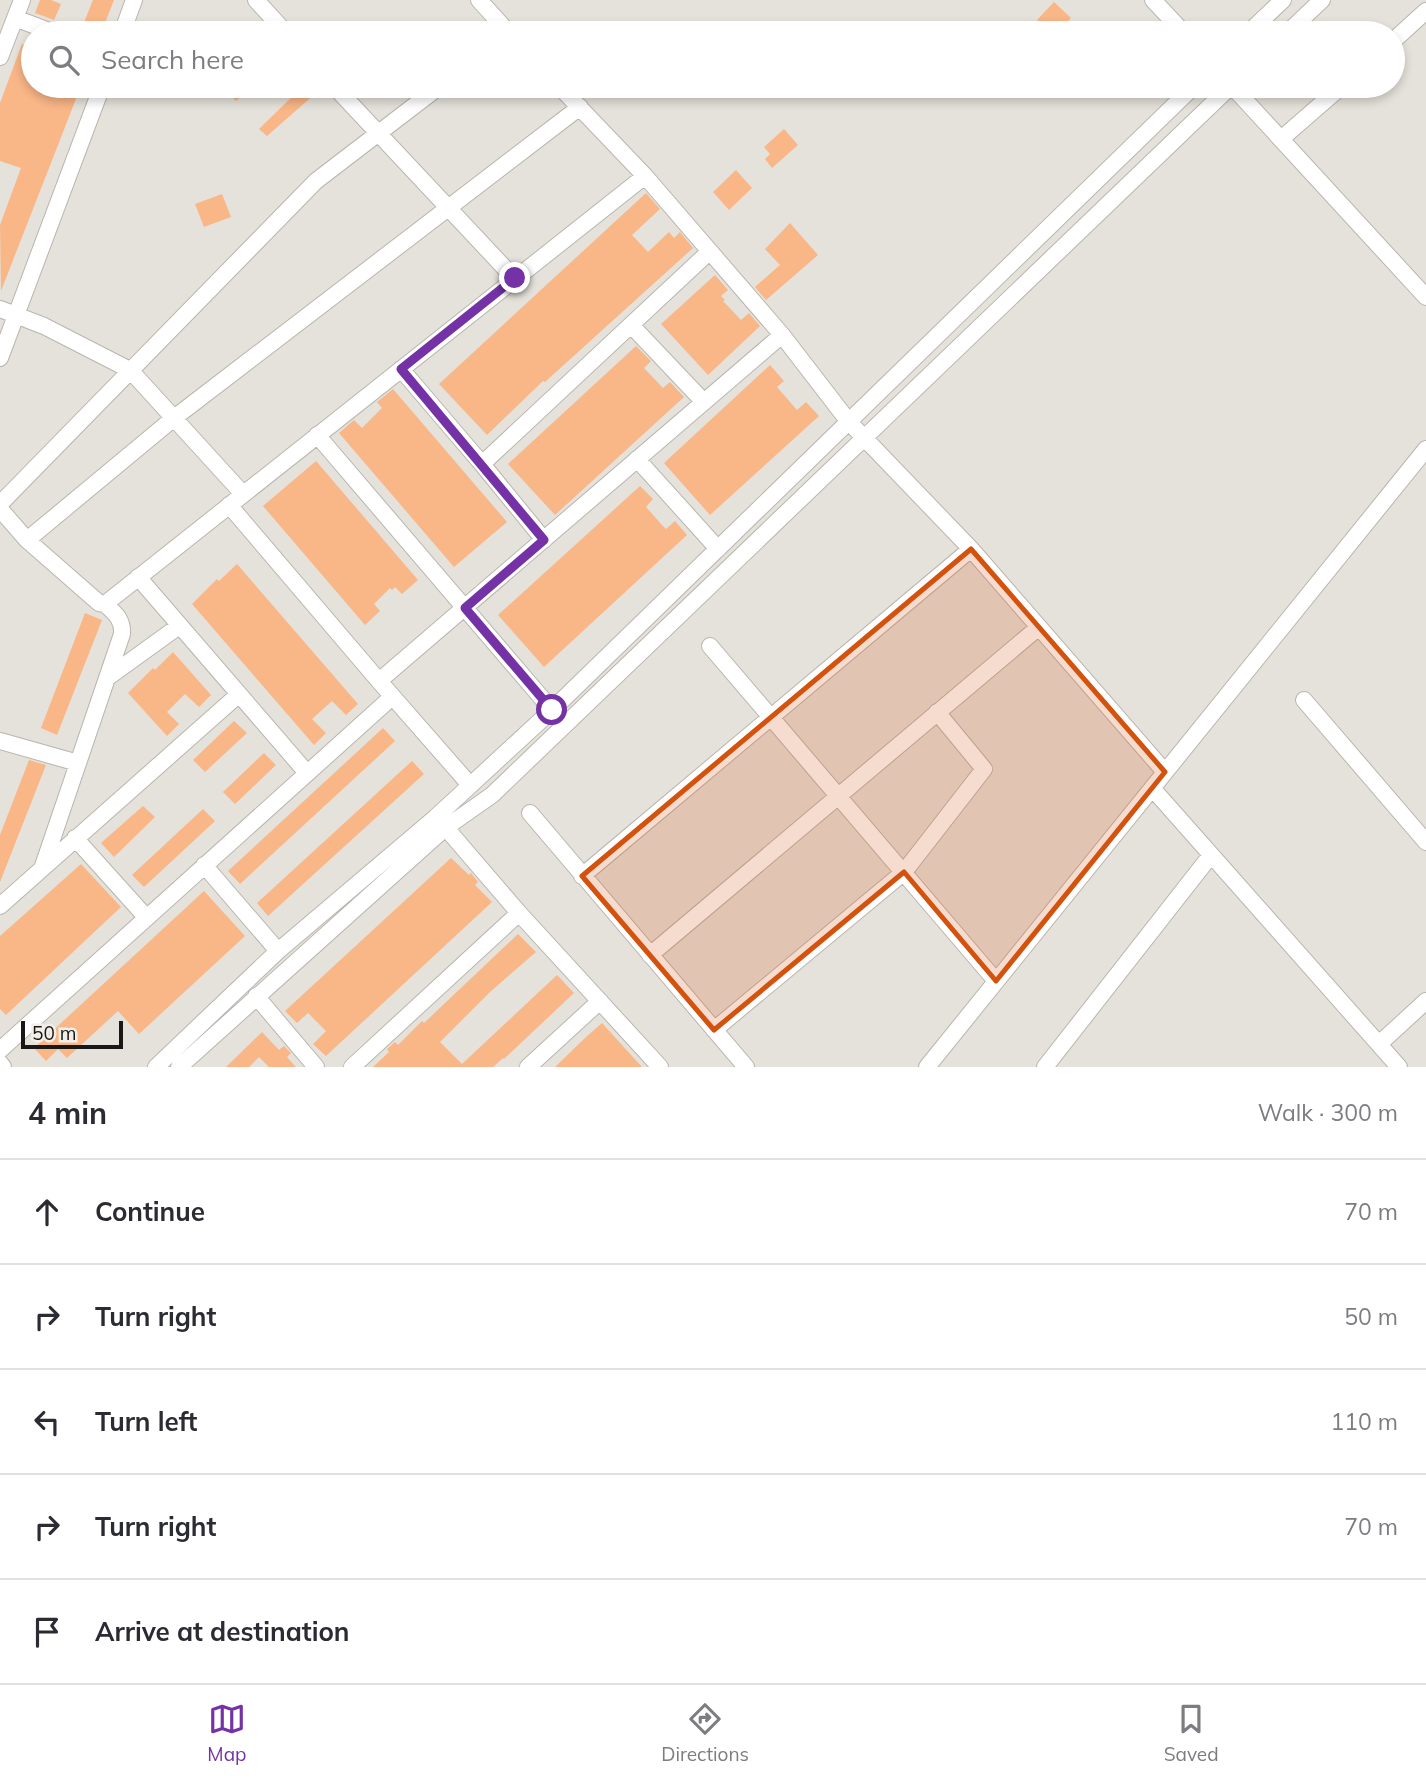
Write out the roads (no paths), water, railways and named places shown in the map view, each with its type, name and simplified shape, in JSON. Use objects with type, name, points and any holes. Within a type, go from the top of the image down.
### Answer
[{"type":"street","points":[[0,57],[22,0]]},
{"type":"street","points":[[126,21],[134,0]]},
{"type":"street","points":[[256,0],[275,21]]},
{"type":"street","points":[[479,0],[498,21]]},
{"type":"street","points":[[1153,0],[1173,21]]},
{"type":"street","points":[[1261,21],[1283,0]]},
{"type":"street","points":[[1300,21],[1322,0]]},
{"type":"street","points":[[1405,30],[1426,11]]},
{"type":"street","points":[[15,18],[23,21]]},
{"type":"street","points":[[0,358],[98,98]]},
{"type":"street","points":[[345,98],[515,278]]},
{"type":"street","points":[[0,503],[316,181],[424,98]]},
{"type":"street","points":[[571,98],[645,176],[782,335],[863,438],[971,549],[1165,772]]},
{"type":"street","points":[[179,1067],[441,822],[470,785],[718,550],[1182,98]]},
{"type":"street","points":[[156,1067],[278,951],[441,822],[492,795],[1219,98]]},
{"type":"street","points":[[1243,98],[1426,296]]},
{"type":"street","points":[[1281,139],[1328,98]]},
{"type":"street","points":[[27,540],[174,418],[580,107]]},
{"type":"street","points":[[106,604],[645,176]]},
{"type":"street","points":[[482,464],[709,252]]},
{"type":"street","points":[[0,309],[44,326],[130,370],[243,494]]},
{"type":"street","points":[[631,325],[704,402]]},
{"type":"street","points":[[379,681],[782,335]]},
{"type":"street","points":[[401,369],[544,540]]},
{"type":"street","points":[[317,435],[552,710]]},
{"type":"street","points":[[927,1067],[1426,449]]},
{"type":"street","points":[[638,460],[718,550]]},
{"type":"street","points":[[229,505],[470,785]]},
{"type":"street","points":[[0,509],[27,540],[99,603],[106,604],[118,615],[122,625],[122,634],[43,866]]},
{"type":"street","points":[[583,876],[971,549]]},
{"type":"street","points":[[138,578],[307,773]]},
{"type":"street","points":[[107,678],[179,626]]},
{"type":"street","points":[[650,955],[1039,627]]},
{"type":"street","points":[[710,646],[996,981]]},
{"type":"street","points":[[0,906],[7,889],[43,866],[238,695]]},
{"type":"street","points":[[0,1050],[392,697]]},
{"type":"street","points":[[1304,700],[1426,842]]},
{"type":"street","points":[[714,1030],[904,872],[984,769],[937,712]]},
{"type":"street","points":[[0,741],[78,763]]},
{"type":"street","points":[[1152,788],[1399,1067]]},
{"type":"street","points":[[530,813],[746,1067]]},
{"type":"street","points":[[441,822],[519,913],[660,1067]]},
{"type":"street","points":[[75,838],[146,917]]},
{"type":"street","points":[[1045,1067],[1211,855]]},
{"type":"street","points":[[204,865],[278,951]]},
{"type":"street","points":[[352,1067],[519,913]]},
{"type":"street","points":[[256,996],[316,1067]]},
{"type":"street","points":[[1379,1045],[1426,1001]]},
{"type":"street","points":[[528,1067],[600,1002]]}]
